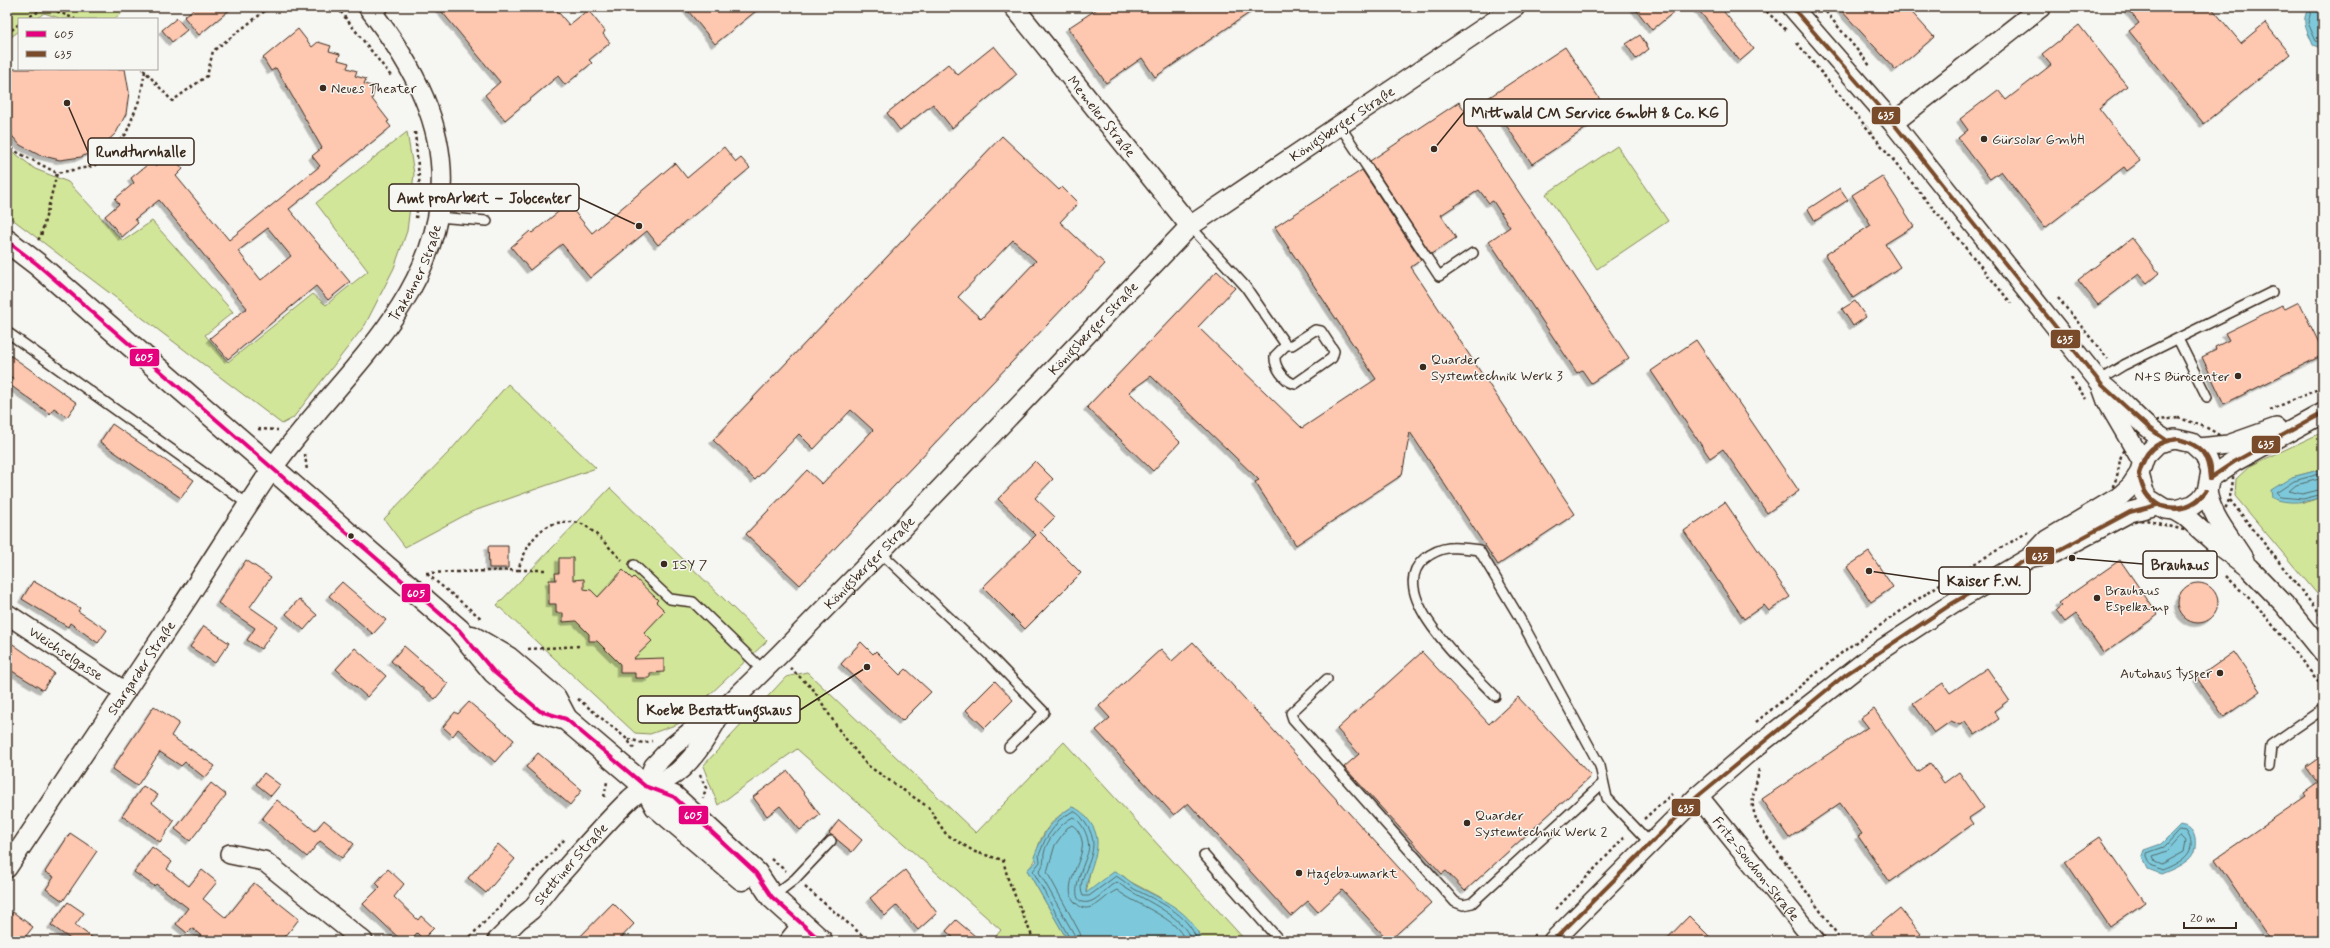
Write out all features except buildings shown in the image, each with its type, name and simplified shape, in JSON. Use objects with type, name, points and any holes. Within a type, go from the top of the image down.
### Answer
[{"type":"street","name":"Memeler Straße","points":[[1014,7],[1190,226]]},
{"type":"street","name":"Königsberger Straße","points":[[645,786],[654,766],[673,746],[722,711],[763,670],[880,552],[1190,226],[1515,7]]},
{"type":"street","points":[[1792,7],[1893,123],[2100,383],[2152,424],[2166,440]]},
{"type":"street","points":[[1893,123],[2041,7]]},
{"type":"street","name":"Trakehner Straße","points":[[274,467],[393,320],[418,280],[431,246],[438,216],[441,160],[436,129],[426,99],[376,10]]},
{"type":"street","points":[[7,241],[37,264],[274,467],[459,630],[508,658],[555,698],[566,719],[645,786],[674,797],[756,873],[796,933],[821,941]]},
{"type":"street","points":[[2100,383],[2125,446],[2141,467],[2144,492],[2157,505],[2175,510],[2249,568],[2284,604],[2323,652]]},
{"type":"street","points":[[2199,448],[2226,447],[2323,412]]},
{"type":"street","points":[[1553,941],[1698,796],[1748,753],[1872,656],[1953,603],[2031,557],[2047,540],[2119,497],[2131,486],[2150,448],[2166,440],[2184,440],[2199,448],[2209,463],[2209,504],[2216,518],[2249,568]]},
{"type":"street","points":[[2175,510],[2193,505],[2209,484],[2226,447]]},
{"type":"street","name":"Stargarder Straße","points":[[7,868],[274,467]]},
{"type":"street","points":[[2031,557],[2052,554],[2130,512],[2157,505]]},
{"type":"street","name":"Weichselgasse","points":[[7,614],[125,692]]},
{"type":"street","name":"Stettiner Straße","points":[[497,941],[539,902],[560,874],[629,800],[645,786]]},
{"type":"street","name":"Fritz-Souchon-Straße","points":[[1698,796],[1815,941]]},
{"type":"street","points":[[230,854],[264,862],[363,941]]},
{"type":"lane","points":[[1340,126],[1439,276],[1473,253]]},
{"type":"lane","points":[[438,216],[487,221]]},
{"type":"lane","points":[[1190,226],[1245,286],[1286,345]]},
{"type":"lane","points":[[2100,383],[2178,339],[2272,292]]},
{"type":"lane","points":[[1315,330],[1321,331],[1334,351],[1332,358],[1295,384],[1288,382],[1274,363],[1275,356],[1286,345],[1292,345],[1315,330]]},
{"type":"lane","points":[[7,332],[249,505]]},
{"type":"lane","points":[[2178,339],[2206,397]]},
{"type":"lane","points":[[1495,696],[1424,616],[1416,600],[1414,576],[1418,564],[1432,553],[1451,546],[1479,550],[1518,617],[1600,766],[1602,783],[1607,798],[1650,844]]},
{"type":"lane","points":[[880,552],[986,652],[1044,712],[1009,747]]},
{"type":"lane","points":[[634,565],[670,599],[693,602],[763,670]]},
{"type":"lane","points":[[1327,679],[1291,713],[1293,719],[1455,902],[1463,905],[1472,903],[1602,783]]},
{"type":"lane","points":[[2269,766],[2271,745],[2323,709]]},
{"type":"lane","points":[[772,897],[795,879],[831,841]]},
{"type":"lane","points":[[1204,855],[1280,941]]},
{"type":"path","points":[[27,18],[47,7],[73,18]]},
{"type":"path","points":[[144,70],[172,101],[207,76],[213,51],[270,7]]},
{"type":"path","points":[[337,7],[396,82]]},
{"type":"path","points":[[1762,7],[1789,33]]},
{"type":"path","points":[[7,34],[18,25]]},
{"type":"path","points":[[1794,39],[2014,307]]},
{"type":"path","points":[[7,144],[17,152],[57,174],[94,166],[126,134],[140,98],[144,70]]},
{"type":"path","points":[[414,124],[420,189],[416,224]]},
{"type":"path","points":[[38,240],[42,236],[57,174]]},
{"type":"path","points":[[2067,372],[2088,402]]},
{"type":"path","points":[[2152,424],[2125,446],[2120,474],[2113,486],[2136,521],[2146,520],[2195,533],[2216,518],[2222,512],[2232,483],[2226,447]]},
{"type":"path","points":[[258,429],[285,431]]},
{"type":"path","points":[[305,447],[307,474]]},
{"type":"path","points":[[2228,498],[2323,618]]},
{"type":"path","points":[[518,570],[526,548],[540,530],[558,522],[575,522],[584,525],[623,561],[634,565]]},
{"type":"path","points":[[420,568],[484,621]]},
{"type":"path","points":[[426,573],[547,570]]},
{"type":"path","points":[[2226,575],[2258,607],[2323,687]]},
{"type":"path","points":[[526,649],[581,646]]},
{"type":"path","points":[[785,670],[794,661]]},
{"type":"path","points":[[789,667],[813,689],[841,733],[867,765],[928,807],[946,834],[975,852],[1003,860],[1008,879],[1034,941]]},
{"type":"path","points":[[573,694],[627,739]]},
{"type":"path","points":[[1748,753],[1759,766],[1752,793],[1753,811],[1759,826],[1842,941]]},
{"type":"path","points":[[698,772],[706,788],[702,802]]},
{"type":"path","points":[[601,800],[606,795],[607,782]]},
{"type":"path","points":[[466,941],[568,836]]},
{"type":"path","points":[[1354,937],[1367,941]]},
{"type":"green space","points":[[7,7],[129,7],[115,18],[59,18],[44,13],[37,18],[18,18],[18,32],[7,40]]},
{"type":"green space","points":[[407,132],[414,174],[407,231],[394,268],[365,325],[293,418],[282,424],[7,215],[7,147],[35,169],[68,182],[123,241],[152,221],[233,312],[205,335],[228,362],[313,294],[326,305],[368,271],[316,203]]},
{"type":"green space","points":[[1617,146],[1668,221],[1597,269],[1546,194]]},
{"type":"green space","points":[[508,384],[596,468],[471,512],[405,547],[384,519],[450,451]]},
{"type":"green space","points":[[2323,432],[2323,469],[2292,477],[2303,503],[2323,497],[2323,601],[2235,496],[2236,479],[2250,466]]},
{"type":"green space","points":[[610,488],[767,641],[678,724],[650,734],[635,733],[497,605]]},
{"type":"green space","points":[[807,672],[976,833],[1064,742],[1246,941],[1201,941],[1198,931],[1159,897],[1129,881],[1121,874],[1086,894],[1090,872],[1072,807],[1051,823],[1040,842],[1035,861],[1027,870],[1068,941],[992,941],[1001,930],[797,749],[718,805],[703,766],[786,677]]},
{"type":"water","points":[[2310,7],[2323,7],[2323,49],[2313,45],[2307,31],[2305,17]]},
{"type":"water","points":[[2323,469],[2323,497],[2298,502],[2285,502],[2272,498],[2271,490],[2292,477]]},
{"type":"water","points":[[1072,807],[1078,809],[1090,822],[1095,831],[1097,840],[1097,849],[1089,875],[1086,893],[1115,871],[1135,885],[1165,901],[1183,914],[1197,931],[1201,941],[1068,941],[1027,870],[1037,861],[1034,857],[1048,828],[1058,817]]},
{"type":"water","points":[[2180,825],[2188,827],[2194,835],[2195,848],[2192,856],[2179,866],[2161,874],[2148,869],[2142,856],[2144,850],[2161,844]]},
{"type":"transit line","name":"635","points":[[1792,7],[1893,123],[2102,385],[2149,428],[2166,440]]},
{"type":"transit line","name":"605","points":[[7,241],[37,264],[459,630],[494,672],[540,711],[566,719],[645,786],[674,797],[756,873],[772,897],[821,941]]},
{"type":"transit line","name":"635","points":[[2210,478],[2234,462],[2323,413]]},
{"type":"transit line","name":"635","points":[[2139,474],[2144,459],[2151,449],[2163,442],[2178,439]]},
{"type":"transit line","name":"635","points":[[2139,474],[2145,459],[2152,449],[2163,442],[2178,439]]},
{"type":"transit line","name":"635","points":[[2178,439],[2193,445],[2202,452],[2208,463],[2210,479]]},
{"type":"transit line","name":"635","points":[[2178,439],[2192,444],[2203,452],[2208,458],[2211,471],[2210,479]]},
{"type":"transit line","name":"635","points":[[2139,474],[2148,497],[2156,504],[2161,506]]},
{"type":"transit line","name":"635","points":[[2140,478],[2148,495],[2153,501],[2161,506]]},
{"type":"transit line","name":"635","points":[[2161,506],[2186,506],[2197,500],[2206,491]]},
{"type":"transit line","name":"635","points":[[2161,506],[2180,509],[2192,505],[2198,501],[2206,491]]},
{"type":"transit line","name":"635","points":[[1553,941],[1698,796],[1845,675],[1953,603],[2031,557],[2052,554],[2130,512],[2157,505]]},
{"type":"place","name":"Neues Theater","points":[[323,88]]},
{"type":"place","name":"Rundturnhalle","points":[[67,103]]},
{"type":"place","name":"Gürsolar GmbH","points":[[1984,139]]},
{"type":"place","name":"Mittwald CM Service GmbH & Co. KG","points":[[1434,149]]},
{"type":"place","name":"Amt proArbeit – Jobcenter","points":[[639,226]]},
{"type":"place","name":"Quarder Systemtechnik Werk 3","points":[[1423,367]]},
{"type":"place","name":"N+S Bürocenter","points":[[2238,376]]},
{"type":"place","name":"Brauhaus","points":[[2072,558]]},
{"type":"place","name":"ISY 7","points":[[664,564]]},
{"type":"place","name":"Kaiser F.W.","points":[[1869,571]]},
{"type":"place","name":"Brauhaus Espelkamp","points":[[2097,598]]},
{"type":"place","name":"Koebe Bestattungshaus","points":[[867,667]]},
{"type":"place","name":"Autohaus Tysper","points":[[2220,673]]},
{"type":"place","name":"Quarder Systemtechnik Werk 2","points":[[1467,823]]},
{"type":"place","name":"Hagebaumarkt","points":[[1299,873]]}]
